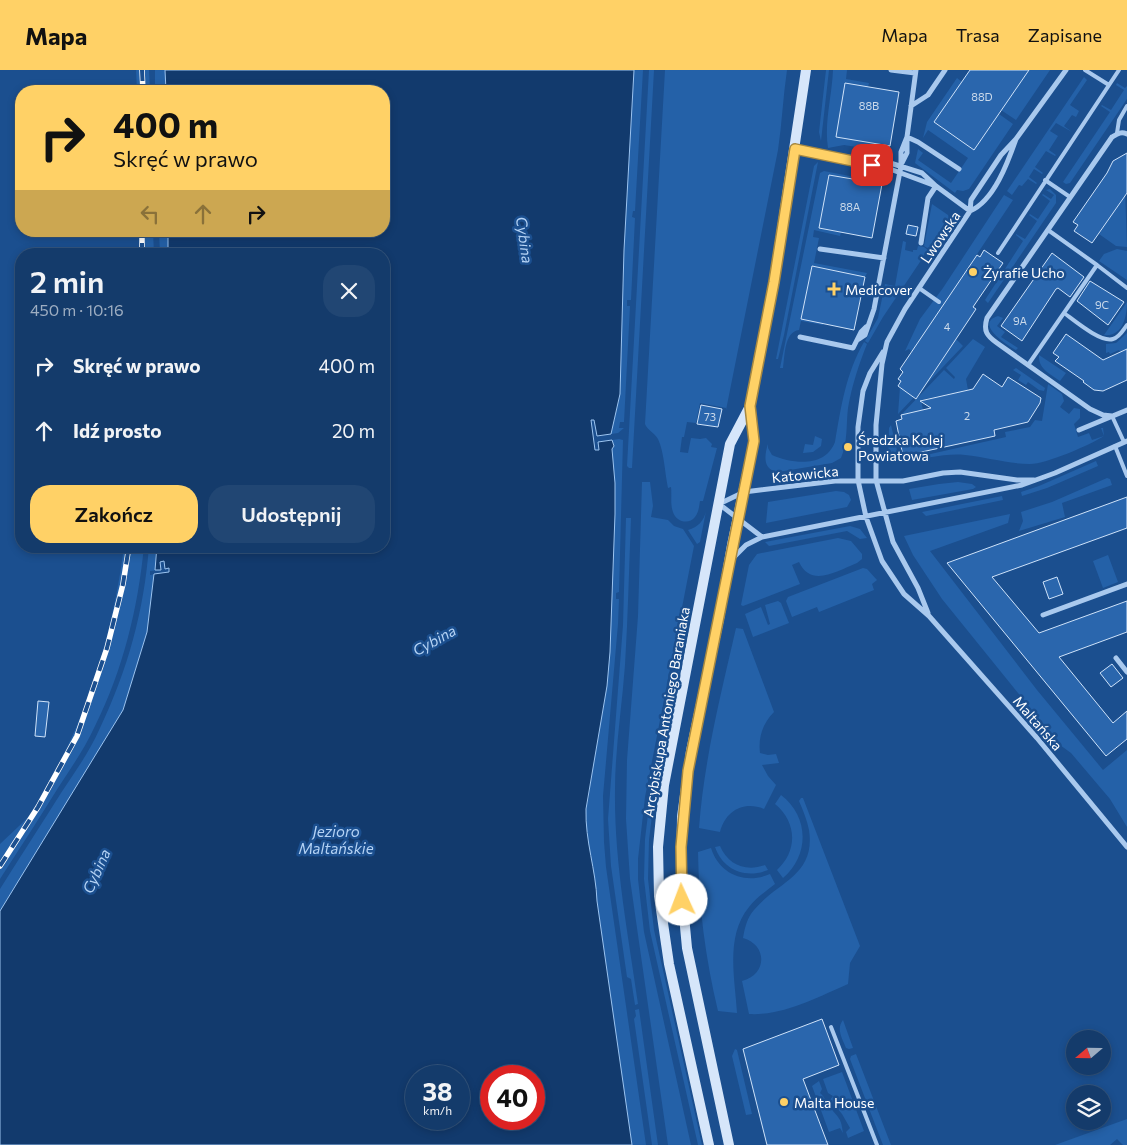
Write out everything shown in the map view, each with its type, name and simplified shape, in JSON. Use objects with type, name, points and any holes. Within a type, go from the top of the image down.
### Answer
[{"type":"street","name":"Arcybiskupa Antoniego Baraniaka","points":[[709,1145],[669,964],[659,896],[658,847],[664,785],[730,444],[750,406],[774,282],[806,70]]},
{"type":"street","points":[[800,337],[853,348],[859,339],[865,335],[874,310],[901,166],[907,153],[915,72],[891,70]]},
{"type":"street","points":[[911,106],[928,95],[945,70]]},
{"type":"street","name":"Lwowska","points":[[866,517],[858,480],[858,428],[862,391],[870,373],[905,309],[970,211],[971,200],[1001,155],[1016,139],[1066,70]]},
{"type":"street","points":[[1112,416],[1103,416],[1090,409],[988,337],[985,332],[987,318],[1112,137],[1117,134],[1127,134]]},
{"type":"street","points":[[907,138],[918,142],[959,169]]},
{"type":"street","name":"Lwowska","points":[[970,211],[977,208],[989,195],[1008,162],[1016,139]]},
{"type":"street","points":[[823,154],[887,162],[922,173],[936,186],[970,211]]},
{"type":"street","points":[[823,154],[900,172],[936,186]]},
{"type":"street","name":"Lwowska","points":[[921,243],[928,198],[936,186]]},
{"type":"street","points":[[820,249],[872,258],[884,258]]},
{"type":"street","name":"Lwowska","points":[[883,352],[876,425],[876,480],[884,513]]},
{"type":"street","name":"Arcybiskupa Antoniego Baraniaka","points":[[729,1145],[688,955],[683,916],[681,847],[688,771],[754,441],[750,406]]},
{"type":"street","points":[[1079,430],[1127,410]]},
{"type":"street","name":"Katowicka","points":[[729,561],[746,545],[762,537],[1009,488],[1039,479],[1125,442]]},
{"type":"street","name":"Katowicka","points":[[719,504],[744,492],[835,481],[903,480],[960,472],[1017,480],[1039,479]]},
{"type":"street","points":[[719,504],[762,537]]},
{"type":"street","name":"Maltańska","points":[[884,513],[893,542],[918,588],[929,616]]},
{"type":"street","name":"Maltańska","points":[[866,517],[882,561],[904,594],[929,616],[1037,738],[1127,847]]},
{"type":"street","points":[[1043,615],[1127,584]]},
{"type":"street","points":[[1116,658],[1127,672]]},
{"type":"lane","points":[[1085,70],[1109,85]]},
{"type":"lane","points":[[998,253],[1119,70]]},
{"type":"lane","points":[[1117,134],[1119,120],[1127,106]]},
{"type":"lane","points":[[795,149],[823,154]]},
{"type":"lane","points":[[1045,180],[1070,197]]},
{"type":"lane","points":[[1048,230],[1127,288]]},
{"type":"lane","points":[[1028,365],[1097,265]]},
{"type":"lane","points":[[919,288],[938,302]]},
{"type":"lane","points":[[1064,314],[1103,340],[1112,340],[1119,336],[1127,325]]},
{"type":"lane","points":[[1112,416],[1125,442]]},
{"type":"lane","points":[[1115,446],[1127,476]]},
{"type":"lane","points":[[831,1027],[877,1145]]},
{"type":"shaded area","points":[[136,70],[149,70],[150,85],[137,85]]},
{"type":"shaded area","points":[[155,70],[165,70],[166,85],[155,85]]},
{"type":"shaded area","points":[[634,70],[643,70],[635,211],[633,211],[632,217],[635,218],[631,300],[627,300],[627,306],[630,306],[624,422],[620,422],[619,428],[624,428],[618,433],[611,434],[620,394],[624,250]]},
{"type":"shaded area","points":[[649,70],[654,70],[632,468],[629,468],[627,466]]},
{"type":"shaded area","points":[[665,70],[787,70],[778,150],[726,410],[726,408],[700,403],[696,423],[687,422],[684,437],[682,437],[680,452],[688,453],[691,438],[706,438],[712,444],[711,447],[717,448],[703,501],[700,501],[695,517],[686,522],[677,518],[673,512],[671,487],[668,488],[660,444],[657,437],[645,424]]},
{"type":"shaded area","points":[[826,70],[829,70],[821,141],[819,132]]},
{"type":"shaded area","points":[[833,70],[847,70],[846,79],[869,83],[836,137],[890,146],[889,156],[881,156],[881,151],[844,145],[828,148],[828,119]]},
{"type":"shaded area","points":[[1029,70],[1050,70],[1016,120],[1001,110]]},
{"type":"shaded area","points":[[1084,77],[1087,80],[1070,105],[1079,111],[1076,117],[1072,115],[1064,126],[1072,132],[1056,123],[1050,131],[1058,136],[1049,150],[1056,155],[1046,151],[1035,167],[1043,173],[1034,169],[1029,177],[1037,183],[1028,179],[1022,186],[1019,185],[1012,195],[1007,191]]},
{"type":"shaded area","points":[[957,78],[962,82],[935,123],[974,150],[999,114],[1013,124],[969,189],[957,190],[955,193],[915,163],[918,149],[923,153],[918,160],[951,183],[968,158],[928,130],[923,138],[927,122]]},
{"type":"shaded area","points":[[1117,83],[1125,88],[1127,86],[1127,99],[1070,183],[1066,184],[1063,182],[1110,112],[1101,106],[1111,110],[1124,90],[1116,85]]},
{"type":"shaded area","points":[[818,162],[784,335],[778,359],[776,359],[814,166]]},
{"type":"shaded area","points":[[824,171],[883,184],[829,175],[819,228],[841,232],[840,236],[814,230],[813,237],[819,238],[814,263],[867,273],[865,277],[812,266],[801,319],[823,325],[801,321],[799,330],[790,335],[785,351],[783,368],[780,368],[820,173]]},
{"type":"shaded area","points":[[1050,189],[1056,195],[1056,203],[988,303],[985,300],[1023,241],[1016,234],[1025,239],[1037,221],[1029,215],[1038,219],[1050,201],[1042,195],[1051,199],[1054,195],[1046,190]]},
{"type":"shaded area","points":[[1125,189],[1127,247],[1116,246],[1099,234],[1122,200]]},
{"type":"shaded area","points":[[1004,195],[1013,200],[912,352],[909,349],[905,351],[920,319],[943,288]]},
{"type":"shaded area","points":[[932,204],[948,215],[949,219],[929,249],[924,246]]},
{"type":"shaded area","points":[[139,237],[153,237],[154,248],[139,248]]},
{"type":"shaded area","points":[[159,237],[168,237],[168,248],[160,248]]},
{"type":"shaded area","points":[[903,241],[906,242],[905,250],[913,252],[913,250],[917,250],[918,246],[928,250],[868,343],[865,341],[878,318],[885,284],[895,286]]},
{"type":"shaded area","points":[[1117,249],[1127,251],[1127,280],[1099,261],[1104,254]]},
{"type":"shaded area","points":[[1127,302],[1123,325],[1116,333],[1104,335]]},
{"type":"shaded area","points":[[998,316],[1003,318],[997,326],[1005,332],[1001,337],[1018,348],[1016,350],[1001,340],[991,329],[989,324],[991,320]]},
{"type":"shaded area","points":[[1127,333],[1127,349],[1110,354],[1109,352],[1106,353],[1106,344],[1116,343]]},
{"type":"shaded area","points":[[956,339],[963,346],[926,385]]},
{"type":"shaded area","points":[[973,339],[985,347],[966,379],[968,390],[921,400],[923,410],[901,415],[944,370],[954,379],[955,377],[946,368]]},
{"type":"shaded area","points":[[864,342],[867,344],[848,408],[846,439],[841,458],[832,463],[778,472],[773,471],[767,465],[765,458],[768,444],[772,455],[799,462],[816,460],[830,450],[835,442],[848,378]]},
{"type":"shaded area","points":[[1039,355],[1066,373],[1060,381],[1043,368],[1040,364]]},
{"type":"shaded area","points":[[1016,368],[1045,388],[1044,391],[1039,390],[1028,382],[1026,385],[1018,380],[1021,375],[1013,370]]},
{"type":"shaded area","points":[[1048,384],[1062,394],[1064,401],[1060,407],[1069,414],[1074,408],[1080,409],[1080,418],[1074,424],[1078,437],[1089,433],[1092,440],[1104,436],[1068,453],[1046,461],[1030,464],[957,455],[904,462],[904,460],[1006,437],[1005,432],[1030,427],[1035,420],[1042,421]]},
{"type":"shaded area","points":[[900,387],[913,396],[924,387],[898,414]]},
{"type":"shaded area","points":[[891,425],[900,463],[891,463],[888,458],[889,428]]},
{"type":"shaded area","points":[[815,436],[822,439],[821,446],[813,452],[803,453],[805,444],[813,445]]},
{"type":"shaded area","points":[[612,440],[623,440],[619,592],[616,593],[616,599],[619,599],[603,796],[604,842],[646,1145],[632,1145],[579,812],[586,809],[589,797],[607,453],[614,446]]},
{"type":"shaded area","points":[[1096,461],[1098,466],[1047,488],[1022,496],[1021,492]]},
{"type":"shaded area","points":[[1107,478],[1110,479],[1112,485],[1062,503],[1065,517],[1019,531],[1023,521],[1021,512],[1052,502]]},
{"type":"shaded area","points":[[642,482],[650,482],[653,506],[651,517],[668,520],[674,526],[683,529],[694,546],[645,797],[638,859],[638,879],[644,932],[691,1145],[668,1145],[630,879],[626,819],[627,760],[638,616]]},
{"type":"shaded area","points":[[958,482],[972,484],[976,487],[912,500],[909,489],[939,484]]},
{"type":"shaded area","points":[[836,491],[849,495],[851,500],[847,507],[766,523],[768,502]]},
{"type":"shaded area","points":[[1002,496],[1003,500],[926,516],[922,512]]},
{"type":"shaded area","points":[[706,511],[700,542],[697,544],[688,530],[700,523]]},
{"type":"shaded area","points":[[1010,514],[1008,523],[930,551],[1037,690],[1103,770],[1127,750],[1127,827],[1110,799],[1071,753],[1060,745],[942,599],[913,555],[904,536]]},
{"type":"shaded area","points":[[626,518],[631,518],[625,665],[616,759],[615,817],[622,897],[638,1004],[635,1005],[631,979],[627,977],[611,866],[608,819],[623,625]]},
{"type":"shaded area","points":[[850,526],[860,529],[867,538],[860,539],[847,531],[769,546],[765,542]]},
{"type":"shaded area","points":[[838,538],[851,541],[862,554],[862,559],[833,573],[817,576],[804,570],[799,562],[792,565],[800,584],[743,606],[741,605],[749,565],[757,554]]},
{"type":"shaded area","points":[[123,553],[143,553],[138,592],[128,638],[114,683],[82,750],[0,879],[0,844],[27,819],[36,807],[77,726],[107,637]]},
{"type":"shaded area","points":[[148,553],[159,553],[161,570],[150,571],[150,575],[162,573],[153,593],[147,632],[123,710],[0,911],[0,889],[87,753],[110,706],[119,684],[139,617]]},
{"type":"shaded area","points":[[1108,555],[1118,582],[1103,588],[1093,561]]},
{"type":"shaded area","points":[[863,568],[867,569],[877,580],[872,584],[874,590],[819,612],[817,607],[792,617],[786,601],[788,597]]},
{"type":"shaded area","points":[[778,601],[781,603],[789,623],[753,637],[745,614],[761,607],[768,625],[770,624],[765,605]]},
{"type":"shaded area","points":[[684,623],[684,648],[654,799],[649,840],[648,879],[654,930],[702,1145],[698,1145],[650,931],[644,879],[645,839],[650,798]]},
{"type":"shaded area","points":[[736,628],[743,629],[774,712],[762,731],[760,753],[776,754],[779,763],[762,765],[776,785],[764,809],[750,806],[737,809],[727,818],[720,832],[699,828],[709,752]]},
{"type":"shaded area","points":[[781,795],[797,814],[803,836],[798,858],[792,869],[783,878],[777,870],[789,854],[792,837],[788,819],[775,804]]},
{"type":"shaded area","points":[[803,798],[860,946],[850,963],[848,984],[787,1009],[762,1014],[749,1014],[742,981],[756,973],[760,967],[761,960],[757,947],[743,938],[748,919],[754,910],[763,900],[793,877],[807,858],[810,845],[809,830],[799,801]]},
{"type":"shaded area","points":[[720,846],[723,853],[738,865],[751,868],[765,865],[768,870],[759,873],[736,871],[723,862],[715,847]]},
{"type":"shaded area","points":[[711,848],[720,865],[734,875],[751,878],[770,874],[775,884],[749,907],[737,931],[733,958],[737,1013],[718,1011],[706,951],[701,912],[698,852]]},
{"type":"shaded area","points":[[639,1009],[658,1145],[652,1145],[634,1019],[636,1016],[635,1010]]},
{"type":"shaded area","points":[[843,1020],[853,1048],[846,1048],[841,1037],[840,1027]]},
{"type":"shaded area","points":[[735,1049],[737,1050],[752,1114],[746,1115],[732,1056]]},
{"type":"shaded area","points":[[856,1054],[891,1145],[883,1145],[850,1059],[851,1056]]},
{"type":"shaded area","points":[[842,1072],[864,1131],[848,1138],[846,1132],[850,1128],[842,1114],[830,1100],[833,1096],[828,1093],[823,1079]]},
{"type":"shaded area","points":[[819,1081],[822,1089],[820,1093],[839,1118],[843,1133],[840,1128],[829,1132],[812,1086]]},
{"type":"shaded area","points":[[1127,1119],[1127,1145],[1123,1145],[1117,1139],[1110,1145],[1055,1145],[1097,1130],[1111,1130],[1111,1125]]},
{"type":"water","name":"Jezioro Maltańskie","points":[[165,70],[634,70],[624,250],[620,394],[611,434],[597,436],[594,420],[591,420],[595,450],[599,450],[598,442],[612,440],[614,446],[612,449],[615,514],[607,686],[586,809],[587,833],[632,1145],[0,1145],[0,911],[123,710],[147,632],[154,574],[169,572],[169,568],[165,569],[164,561],[160,562],[161,570],[155,570],[156,553],[390,553],[390,248],[168,248],[168,237],[390,237],[390,85],[166,85]]},
{"type":"building","points":[[970,70],[1029,70],[974,150],[934,122]]},
{"type":"building","points":[[845,83],[899,92],[890,146],[836,137]]},
{"type":"building","points":[[1127,153],[1127,193],[1092,243],[1074,231],[1078,225],[1073,222],[1107,173],[1113,161]]},
{"type":"building","points":[[829,175],[882,184],[872,238],[819,228]]},
{"type":"building","points":[[908,225],[918,227],[916,236],[906,234]]},
{"type":"building","points":[[984,250],[1003,263],[973,307],[976,309],[916,399],[898,386],[901,381],[898,379],[903,372],[900,369],[977,255],[980,257]]},
{"type":"building","points":[[1052,253],[1084,277],[1070,297],[1058,288],[1056,289],[1022,341],[1001,326]]},
{"type":"building","points":[[812,266],[865,277],[854,330],[801,319]]},
{"type":"building","points":[[1090,281],[1124,302],[1108,325],[1077,301]]},
{"type":"building","points":[[1066,334],[1103,360],[1127,349],[1127,380],[1103,391],[1094,390],[1055,361],[1059,357],[1053,353]]},
{"type":"building","points":[[983,374],[1002,387],[1008,377],[1041,398],[1040,403],[1028,422],[994,430],[995,436],[903,456],[896,421],[902,419],[901,415],[931,408],[920,401],[973,389]]},
{"type":"building","points":[[701,405],[722,409],[718,427],[697,424]]},
{"type":"building","points":[[1127,497],[1127,528],[992,577],[1039,633],[1127,601],[1127,632],[1059,657],[1113,723],[1127,711],[1127,739],[1106,756],[947,563]]},
{"type":"building","points":[[1057,577],[1063,594],[1049,599],[1043,582]]},
{"type":"building","points":[[1112,664],[1123,678],[1111,687],[1100,673]]},
{"type":"building","points":[[38,701],[49,702],[45,737],[35,736]]},
{"type":"building","name":"Malta House","points":[[822,1019],[839,1065],[803,1079],[828,1145],[767,1145],[743,1049]]},
{"type":"railway","points":[[142,70],[143,85]]},
{"type":"railway","points":[[142,237],[142,248]]},
{"type":"railway","points":[[0,866],[38,807],[77,736],[107,648],[123,584],[128,553]]},
{"type":"place","name":"Żyrafie Ucho","points":[[973,272]]},
{"type":"place","name":"Medicover","points":[[834,289]]},
{"type":"place","name":"Średzka Kolej Powiatowa","points":[[848,447]]},
{"type":"place","name":"Malta House","points":[[784,1102]]},
{"type":"route","points":[[682,900],[682,818],[691,751],[754,441],[750,406],[774,282],[795,149],[872,165]]},
{"type":"water label","name":"Cybina","points":[[525,240]]},
{"type":"water label","name":"Cybina","points":[[434,640]]},
{"type":"water label","name":"Cybina","points":[[96,871]]}]
